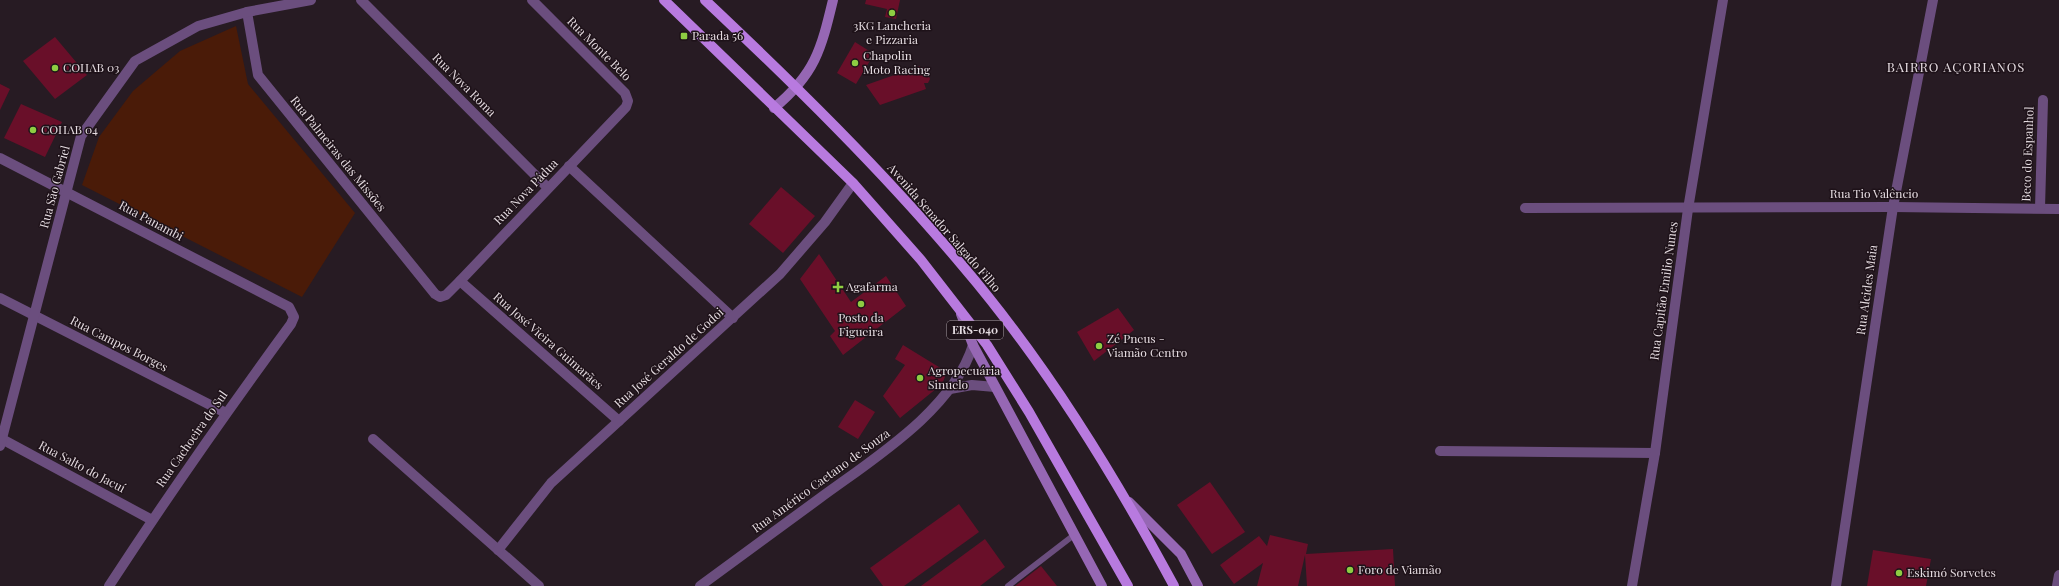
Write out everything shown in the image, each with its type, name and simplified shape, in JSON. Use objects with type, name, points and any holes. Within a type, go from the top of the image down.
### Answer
[{"type":"main road","name":"ERS-040","points":[[664,0],[853,183],[920,260],[987,345],[1016,392],[1128,586]]},
{"type":"main road","name":"Avenida Senador Salgado Filho","points":[[705,0],[798,87],[873,165],[962,264],[1011,327],[1065,403],[1128,502],[1174,586]]},
{"type":"main road","points":[[774,108],[798,87],[813,67],[822,45],[833,0]]},
{"type":"main road","points":[[961,312],[973,346],[1102,586]]},
{"type":"main road","name":"Avenida Senador Salgado Filho","points":[[1128,502],[1181,554],[1198,586]]},
{"type":"street","name":"Rua São Gabriel","points":[[1,441],[81,136],[135,61],[198,26],[247,12],[311,0]]},
{"type":"street","name":"Rua Nova Roma","points":[[361,0],[548,188]]},
{"type":"street","name":"Rua Monte Belo","points":[[532,0],[624,93],[628,101]]},
{"type":"street","name":"Rua Capitão Emilio Nunes","points":[[1632,586],[1655,453],[1688,209],[1723,0]]},
{"type":"street","name":"Rua Alcides Maia","points":[[1836,586],[1893,207],[1933,0]]},
{"type":"street","name":"Rua Palmeiras das Missões","points":[[247,12],[258,75],[430,288],[440,297]]},
{"type":"street","name":"Beco do Espanhol","points":[[2040,208],[2043,100]]},
{"type":"street","name":"Rua Nova Pádua","points":[[440,297],[446,295],[460,281],[626,107],[628,101]]},
{"type":"street","name":"Rua Panambi","points":[[0,158],[67,191],[289,308]]},
{"type":"street","points":[[569,166],[733,318]]},
{"type":"street","name":"Rua José Geraldo de Godoi","points":[[498,550],[551,483],[780,274],[825,222],[853,183]]},
{"type":"street","name":"Rua Tio Valêncio","points":[[1526,208],[1688,209],[1893,207],[2059,209]]},
{"type":"street","name":"Rua José Vieira Guimarães","points":[[460,281],[619,421]]},
{"type":"street","name":"Rua Campos Borges","points":[[0,298],[226,413]]},
{"type":"street","name":"Rua Cachoeira do Sul","points":[[109,586],[152,520],[226,413],[291,324],[294,317],[289,308]]},
{"type":"street","name":"Rua Américo Caetano de Souza","points":[[700,586],[907,434],[950,389],[964,368],[973,346]]},
{"type":"street","points":[[950,389],[972,385],[995,387]]},
{"type":"street","points":[[373,440],[539,586]]},
{"type":"street","name":"Rua Salto do Jacuí","points":[[1,441],[152,520]]},
{"type":"street","points":[[1440,451],[1655,453]]},
{"type":"street","points":[[2057,586],[2059,575]]},
{"type":"lane","points":[[1008,586],[1074,535]]},
{"type":"shaded area","points":[[236,26],[248,84],[355,213],[302,297],[82,185],[99,137],[133,91],[180,51]]},
{"type":"building","name":"3KG Lancheria e Pizzaria","points":[[866,0],[900,0],[896,19],[885,17],[887,9],[865,4]]},
{"type":"building","name":"COHAB 03","points":[[55,37],[87,75],[55,99],[23,61]]},
{"type":"building","name":"Chapolin Moto Racing","points":[[855,42],[874,54],[856,84],[837,73]]},
{"type":"building","points":[[920,66],[920,68],[925,67],[930,79],[928,83],[924,83],[926,89],[880,105],[866,85]]},
{"type":"building","points":[[0,84],[10,89],[0,110]]},
{"type":"building","name":"COHAB 04","points":[[21,104],[62,122],[45,157],[4,138]]},
{"type":"building","points":[[781,187],[815,216],[783,253],[749,224]]},
{"type":"building","name":"Posto da Figueira","points":[[819,254],[851,302],[886,276],[906,306],[843,355],[830,336],[835,331],[800,279]]},
{"type":"building","name":"Zé Pneus - Viamão Centro","points":[[1118,308],[1134,330],[1094,361],[1077,332]]},
{"type":"building","name":"Agropecuária Sinuelo","points":[[903,345],[947,372],[942,384],[900,418],[883,396],[905,365],[895,359]]},
{"type":"building","points":[[855,400],[875,412],[858,439],[838,427]]},
{"type":"building","points":[[1210,482],[1245,532],[1212,554],[1177,505]]},
{"type":"building","points":[[959,504],[979,532],[904,586],[883,586],[870,568]]},
{"type":"building","points":[[1270,535],[1308,544],[1306,554],[1393,549],[1395,586],[1307,586],[1305,555],[1298,586],[1257,586],[1263,563],[1234,584],[1220,565],[1259,536],[1267,546]]},
{"type":"building","points":[[985,539],[1005,567],[980,586],[921,586]]},
{"type":"building","name":"Eskimó Sorvetes","points":[[1873,550],[1931,559],[1926,586],[1867,586]]},
{"type":"building","points":[[1041,566],[1057,586],[1015,586]]},
{"type":"place","name":"3KG Lancheria e Pizzaria","points":[[892,13]]},
{"type":"place","name":"Parada 56","points":[[684,36]]},
{"type":"place","name":"Chapolin Moto Racing","points":[[855,63]]},
{"type":"place","name":"COHAB 03","points":[[55,68]]},
{"type":"place","name":"COHAB 04","points":[[33,130]]},
{"type":"place","name":"Agafarma","points":[[838,287]]},
{"type":"place","name":"Posto da Figueira","points":[[861,304]]},
{"type":"place","name":"Zé Pneus - Viamão Centro","points":[[1099,346]]},
{"type":"place","name":"Agropecuária Sinuelo","points":[[920,378]]},
{"type":"place","name":"Foro de Viamão","points":[[1350,570]]},
{"type":"place","name":"Eskimó Sorvetes","points":[[1899,573]]},
{"type":"district","name":"BAIRRO AÇORIANOS","points":[[1956,67]]}]
